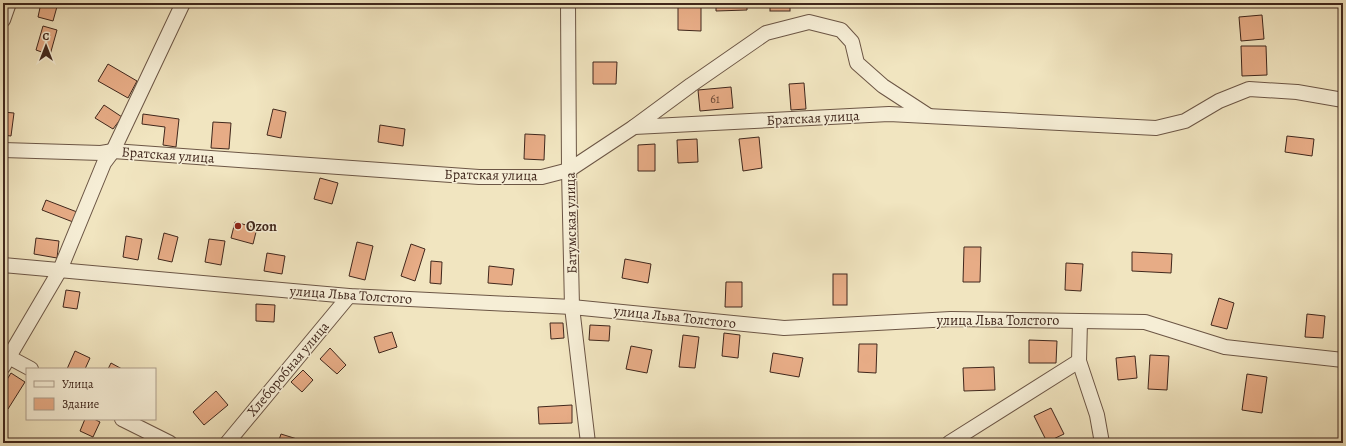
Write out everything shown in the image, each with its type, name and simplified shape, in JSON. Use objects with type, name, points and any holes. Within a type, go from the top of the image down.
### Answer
[{"type":"street","points":[[3,20],[9,3]]},
{"type":"street","points":[[28,368],[5,359],[60,270],[104,163],[113,151],[183,3]]},
{"type":"street","name":"Батумская улица","points":[[568,3],[572,307],[588,443]]},
{"type":"street","points":[[634,128],[691,85],[766,33],[809,22],[841,30],[852,42],[857,63],[883,86],[930,117]]},
{"type":"street","name":"Братская улица","points":[[3,150],[101,153],[113,151],[479,177],[542,177],[569,170],[634,128],[889,114],[1156,128],[1185,121],[1219,101],[1249,89],[1297,92],[1343,100]]},
{"type":"street","name":"улица Льва Толстого","points":[[3,265],[349,296],[572,307],[784,328],[951,319],[1145,322],[1225,347],[1343,360]]},
{"type":"street","name":"Хлеборобная улица","points":[[227,443],[349,296]]},
{"type":"street","points":[[1080,321],[1079,361],[1097,415],[1102,443]]},
{"type":"street","points":[[949,443],[1079,361]]},
{"type":"street","points":[[124,420],[170,443]]},
{"type":"building","points":[[41,3],[58,3],[53,21],[38,17]]},
{"type":"building","points":[[526,3],[550,3],[549,6]]},
{"type":"building","points":[[678,3],[701,3],[701,31],[678,30]]},
{"type":"building","points":[[716,3],[747,3],[747,10],[716,11]]},
{"type":"building","points":[[770,3],[790,3],[790,11],[770,11]]},
{"type":"building","points":[[1262,15],[1264,39],[1241,41],[1239,17]]},
{"type":"building","points":[[43,26],[57,30],[50,55],[36,50]]},
{"type":"building","points":[[1241,46],[1266,46],[1267,75],[1242,76]]},
{"type":"building","points":[[593,62],[617,62],[616,84],[593,84]]},
{"type":"building","points":[[108,64],[137,81],[128,98],[98,81]]},
{"type":"building","points":[[804,83],[806,109],[791,110],[789,84]]},
{"type":"building","points":[[731,87],[733,108],[700,111],[698,90]]},
{"type":"building","points":[[104,105],[122,117],[113,129],[95,118]]},
{"type":"building","points":[[273,109],[286,112],[281,138],[267,135]]},
{"type":"building","points":[[3,112],[14,113],[11,136],[3,135]]},
{"type":"building","points":[[143,114],[179,119],[176,147],[163,145],[165,127],[142,124]]},
{"type":"building","points":[[213,122],[231,123],[229,149],[211,148]]},
{"type":"building","points":[[380,125],[405,129],[403,146],[378,142]]},
{"type":"building","points":[[525,134],[545,135],[544,160],[524,159]]},
{"type":"building","points":[[1287,136],[1314,139],[1312,156],[1285,152]]},
{"type":"building","points":[[759,137],[762,168],[743,171],[739,139]]},
{"type":"building","points":[[697,139],[698,162],[678,163],[677,140]]},
{"type":"building","points":[[655,144],[655,171],[638,171],[638,145]]},
{"type":"building","points":[[320,178],[338,183],[332,204],[314,199]]},
{"type":"building","points":[[46,200],[77,212],[73,222],[42,210]]},
{"type":"building","points":[[235,222],[257,228],[253,244],[231,238]]},
{"type":"building","points":[[164,233],[178,237],[172,262],[158,259]]},
{"type":"building","points":[[126,236],[142,239],[138,260],[123,257]]},
{"type":"building","points":[[36,238],[59,241],[57,258],[34,254]]},
{"type":"building","points":[[209,239],[225,241],[221,265],[205,262]]},
{"type":"building","points":[[357,242],[373,246],[365,280],[349,276]]},
{"type":"building","points":[[411,244],[425,249],[415,281],[401,276]]},
{"type":"building","points":[[964,247],[981,247],[980,282],[963,282]]},
{"type":"building","points":[[1132,252],[1172,254],[1171,273],[1132,271]]},
{"type":"building","points":[[267,253],[285,256],[282,274],[264,271]]},
{"type":"building","points":[[625,259],[651,264],[648,283],[622,278]]},
{"type":"building","points":[[431,261],[442,262],[441,284],[430,283]]},
{"type":"building","points":[[1066,263],[1083,264],[1081,291],[1065,290]]},
{"type":"building","points":[[489,266],[514,269],[512,285],[488,283]]},
{"type":"building","points":[[833,274],[847,274],[847,305],[833,305]]},
{"type":"building","points":[[726,282],[742,282],[742,307],[725,307]]},
{"type":"building","points":[[66,290],[80,292],[77,309],[63,307]]},
{"type":"building","points":[[1219,298],[1234,303],[1227,329],[1211,325]]},
{"type":"building","points":[[256,304],[275,305],[274,322],[256,321]]},
{"type":"building","points":[[1307,314],[1325,316],[1323,338],[1305,337]]},
{"type":"building","points":[[550,323],[563,323],[564,338],[551,339]]},
{"type":"building","points":[[590,325],[610,326],[609,341],[589,340]]},
{"type":"building","points":[[392,332],[397,347],[379,353],[374,337]]},
{"type":"building","points":[[724,333],[740,335],[738,358],[722,356]]},
{"type":"building","points":[[683,335],[699,337],[695,368],[679,367]]},
{"type":"building","points":[[1029,340],[1057,341],[1056,363],[1029,363]]},
{"type":"building","points":[[859,344],[877,344],[876,373],[858,372]]},
{"type":"building","points":[[631,346],[652,350],[647,373],[626,369]]},
{"type":"building","points":[[330,348],[346,365],[337,374],[320,359]]},
{"type":"building","points":[[75,351],[90,358],[85,368],[67,368]]},
{"type":"building","points":[[773,353],[803,358],[799,377],[770,372]]},
{"type":"building","points":[[1150,355],[1169,356],[1167,390],[1148,389]]},
{"type":"building","points":[[1135,356],[1137,378],[1118,380],[1116,358]]},
{"type":"building","points":[[111,363],[120,368],[108,368]]},
{"type":"building","points":[[994,367],[995,390],[964,391],[963,368]]},
{"type":"building","points":[[303,370],[313,380],[302,392],[291,382]]},
{"type":"building","points":[[11,373],[25,382],[8,409],[3,406],[3,386]]},
{"type":"building","points":[[1247,374],[1267,377],[1262,413],[1242,410]]},
{"type":"building","points":[[216,391],[228,405],[204,425],[193,412]]},
{"type":"building","points":[[572,405],[572,423],[539,424],[538,407]]},
{"type":"building","points":[[1051,408],[1064,434],[1047,442],[1034,416]]},
{"type":"building","points":[[85,420],[96,420],[100,422],[93,437],[80,431]]},
{"type":"building","points":[[281,434],[297,439],[295,443],[278,443]]},
{"type":"place","name":"Ozon","points":[[238,226]]}]
